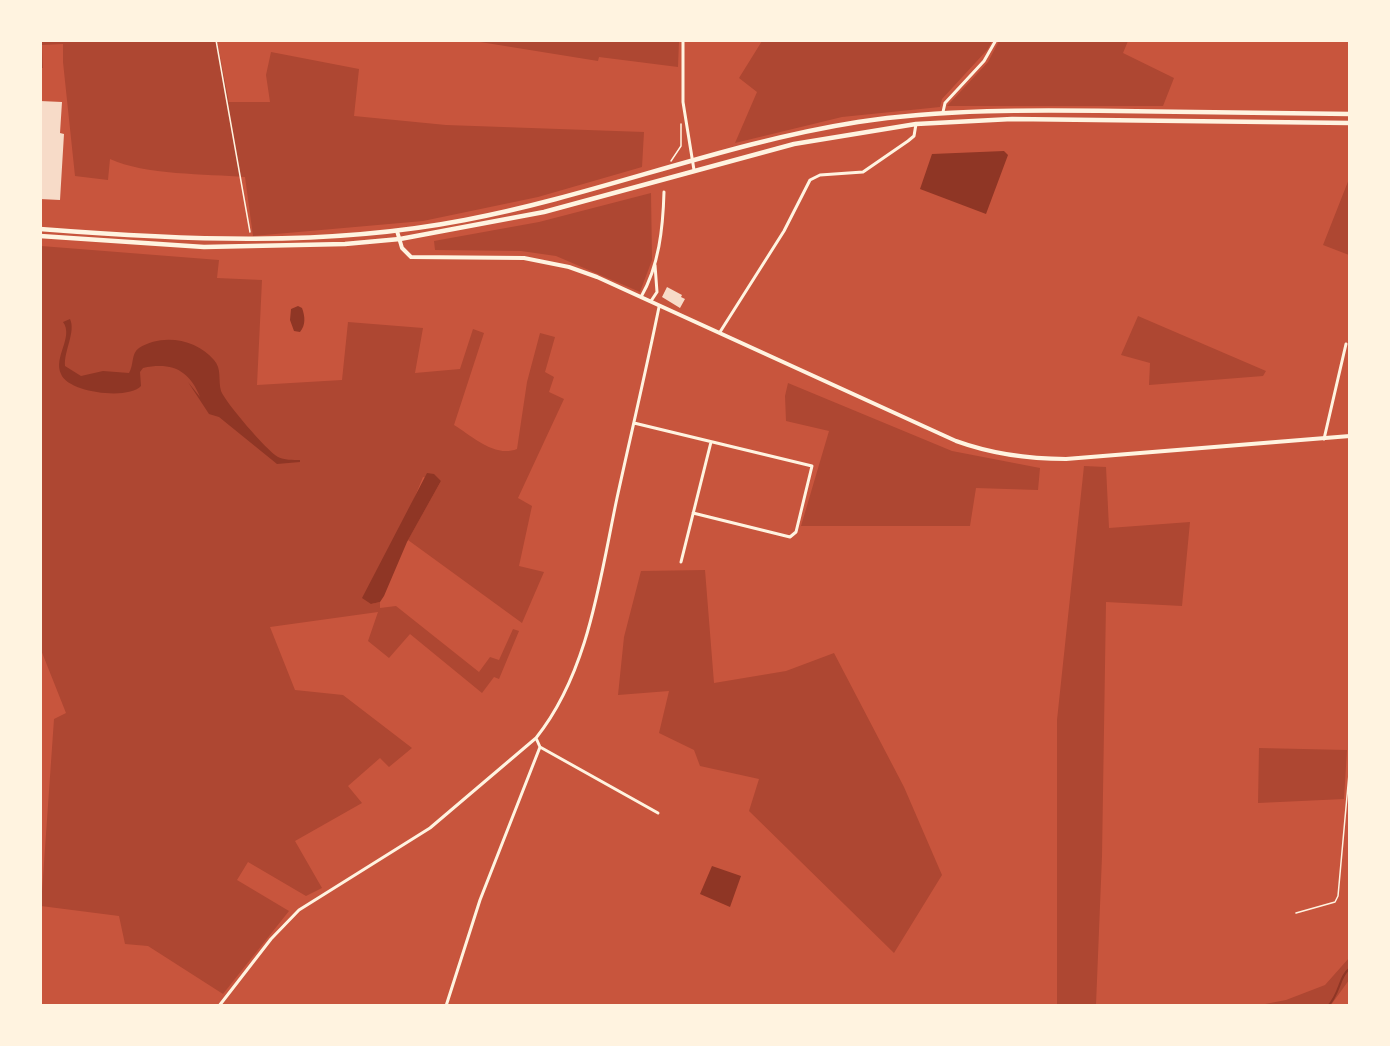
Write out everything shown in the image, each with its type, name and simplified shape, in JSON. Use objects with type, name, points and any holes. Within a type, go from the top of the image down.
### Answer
[{"type":"main road","points":[[40,229],[228,240],[397,231],[464,220],[548,202],[761,142],[857,122],[943,114],[1060,110],[1350,114]]},
{"type":"main road","points":[[40,236],[186,247],[335,245],[400,239],[544,212],[794,144],[916,124],[1012,119],[1350,123]]},
{"type":"main road","points":[[334,236],[335,245]]},
{"type":"street","points":[[683,40],[683,102],[694,170]]},
{"type":"street","points":[[943,114],[945,104],[984,62],[996,40]]},
{"type":"street","points":[[719,334],[784,231],[808,183],[820,175],[856,174],[867,170],[914,136],[916,124]]},
{"type":"street","points":[[641,297],[655,263],[663,225],[664,192]]},
{"type":"street","points":[[397,231],[402,248],[411,257],[543,261],[597,277],[956,441],[1011,456],[1066,459],[1350,436]]},
{"type":"street","points":[[650,302],[657,292],[655,263]]},
{"type":"street","points":[[219,1005],[271,939],[298,910],[430,828],[536,738],[550,719],[566,686],[591,620],[659,307]]},
{"type":"street","points":[[1324,439],[1346,344]]},
{"type":"street","points":[[633,423],[812,466],[796,532],[790,537],[693,513]]},
{"type":"street","points":[[681,562],[711,442]]},
{"type":"street","points":[[536,738],[540,747],[658,813]]},
{"type":"street","points":[[446,1005],[480,900],[540,747]]},
{"type":"path","points":[[216,40],[250,235]]},
{"type":"path","points":[[664,164],[670,161],[681,146],[681,120]]},
{"type":"path","points":[[1296,913],[1335,902],[1338,896],[1350,763]]},
{"type":"shaded area","points":[[40,41],[217,41],[229,102],[270,102],[266,75],[271,52],[359,69],[354,116],[446,125],[644,132],[642,167],[538,197],[423,221],[253,236],[245,177],[158,171],[110,159],[108,180],[75,176],[63,44],[42,45],[43,68],[41,68]]},
{"type":"shaded area","points":[[474,41],[679,41],[678,67],[599,57],[598,61]]},
{"type":"shaded area","points":[[762,41],[992,41],[988,49],[942,99],[940,107],[842,117],[735,143],[757,92],[739,78]]},
{"type":"shaded area","points":[[999,41],[1128,41],[1123,53],[1174,78],[1163,106],[947,106],[988,62]]},
{"type":"shaded area","points":[[1004,151],[1008,155],[986,214],[920,189],[932,154]]},
{"type":"shaded area","points":[[1349,179],[1349,255],[1323,245]]},
{"type":"shaded area","points":[[651,193],[652,260],[640,292],[556,256],[521,251],[435,250],[434,241],[539,222]]},
{"type":"shaded area","points":[[41,246],[219,260],[217,278],[262,280],[257,385],[342,380],[348,322],[423,328],[415,373],[460,369],[473,329],[484,333],[454,425],[500,451],[517,449],[527,382],[540,333],[555,337],[545,372],[554,377],[549,392],[564,399],[518,498],[532,506],[519,566],[544,572],[522,623],[408,540],[441,481],[423,477],[371,604],[380,602],[380,608],[396,606],[479,672],[490,657],[499,660],[513,629],[519,631],[499,679],[494,677],[482,693],[410,634],[389,658],[368,641],[378,612],[270,627],[295,690],[343,695],[412,748],[389,767],[380,758],[348,786],[362,803],[295,841],[322,888],[306,896],[248,862],[237,880],[289,911],[223,994],[148,946],[125,944],[119,916],[41,906],[54,719],[66,713],[41,650]]},
{"type":"shaded area","points":[[298,306],[302,308],[304,317],[300,332],[294,331],[290,320],[291,309]]},
{"type":"shaded area","points":[[1138,316],[1266,371],[1263,376],[1149,385],[1150,363],[1121,355]]},
{"type":"shaded area","points":[[70,319],[72,330],[65,366],[81,376],[103,371],[129,373],[136,350],[148,343],[179,340],[198,347],[216,363],[221,391],[256,436],[278,457],[300,460],[300,462],[277,464],[219,417],[209,414],[188,382],[200,397],[191,380],[171,367],[143,368],[140,372],[141,386],[124,393],[86,390],[66,381],[61,374],[59,361],[66,334],[63,322]]},
{"type":"shaded area","points":[[788,383],[952,451],[1040,468],[1038,490],[976,488],[970,526],[801,526],[829,431],[786,421],[785,396]]},
{"type":"shaded area","points":[[1084,466],[1106,467],[1109,528],[1190,522],[1182,606],[1106,602],[1102,856],[1096,1005],[1057,1005],[1057,720]]},
{"type":"shaded area","points":[[427,473],[434,474],[441,481],[407,542],[384,596],[380,602],[371,604],[362,598]]},
{"type":"shaded area","points":[[705,570],[714,683],[786,671],[834,653],[904,787],[942,875],[894,953],[749,811],[759,779],[700,766],[694,750],[659,733],[669,691],[618,695],[624,637],[641,571]]},
{"type":"shaded area","points":[[1259,748],[1347,750],[1344,799],[1258,803]]},
{"type":"shaded area","points":[[712,866],[741,876],[730,907],[700,894]]},
{"type":"shaded area","points":[[1349,958],[1349,980],[1331,1005],[1260,1005],[1286,1000],[1325,985]]},
{"type":"building","points":[[40,101],[62,102],[60,133],[64,134],[60,200],[40,199]]},
{"type":"building","points":[[667,287],[685,299],[680,308],[662,297]]},
{"type":"waterway","points":[[1328,1006],[1346,971],[1350,968]]}]
